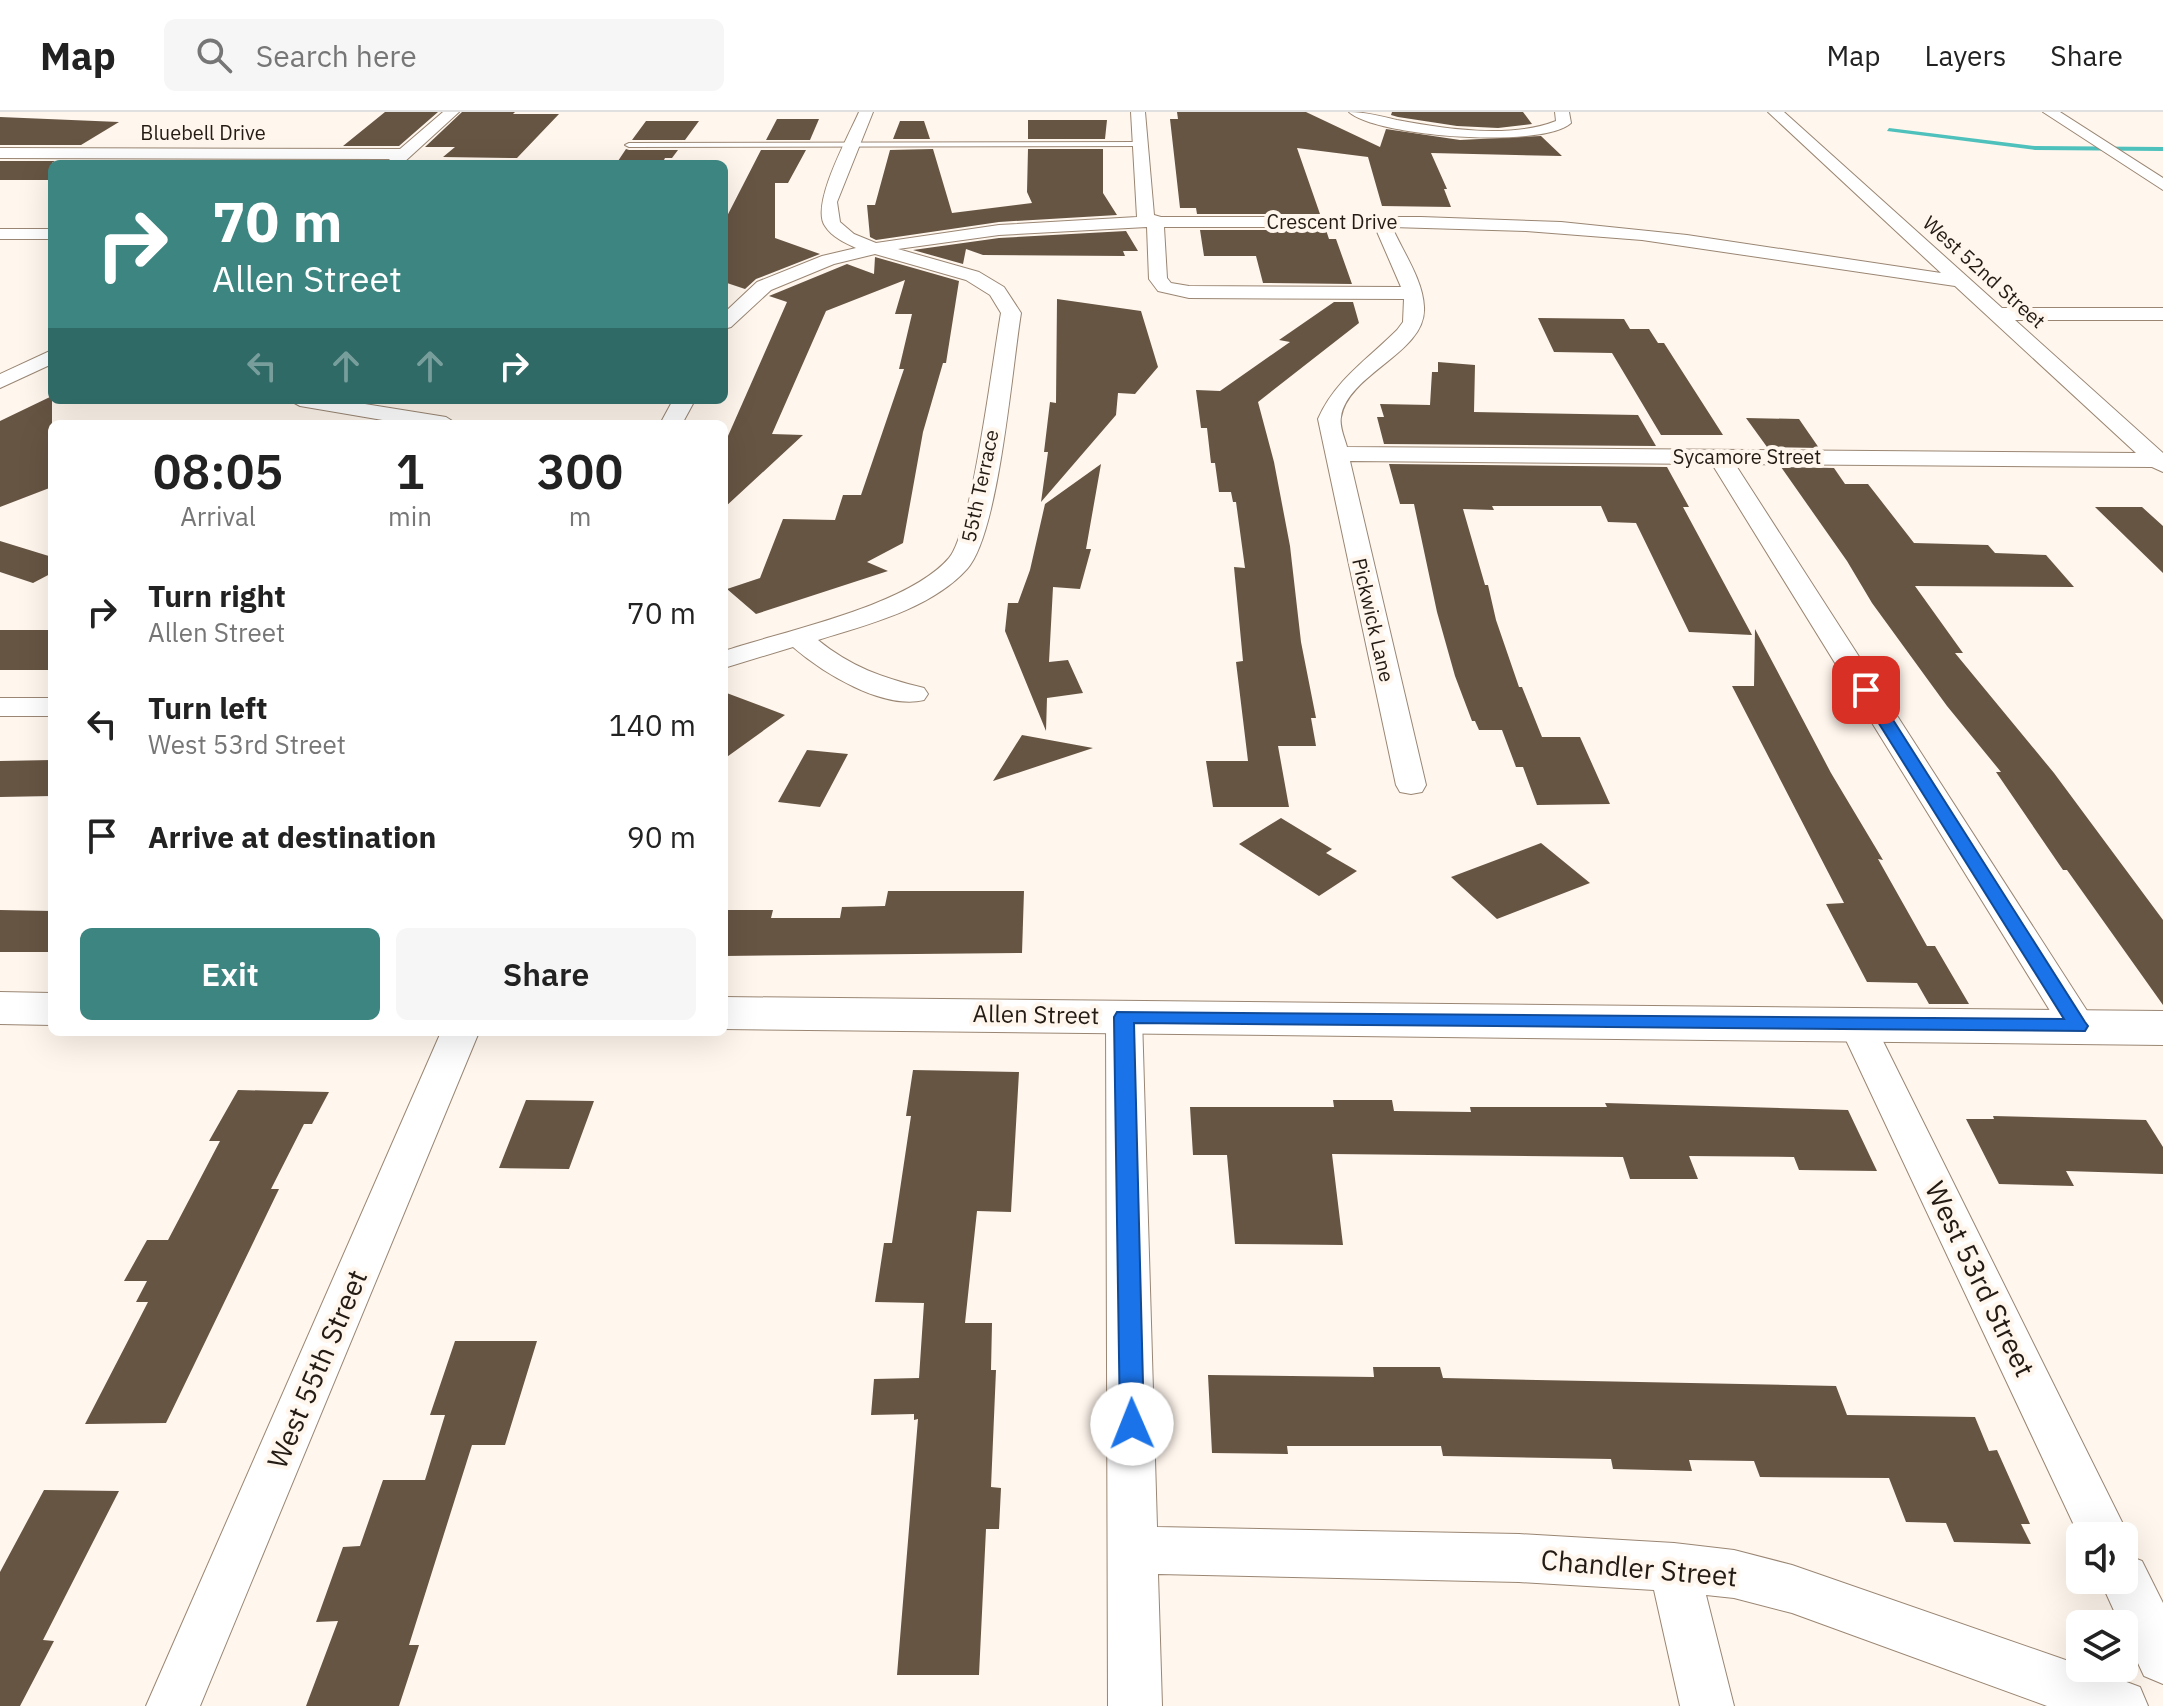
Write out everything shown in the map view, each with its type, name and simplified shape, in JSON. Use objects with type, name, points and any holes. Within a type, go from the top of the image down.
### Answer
[{"type":"street","points":[[399,159],[452,112]]},
{"type":"street","points":[[866,112],[829,202],[827,220],[846,238],[873,248]]},
{"type":"street","points":[[1138,112],[1156,267],[1158,279],[1165,287],[1211,293],[1410,293],[1381,222]]},
{"type":"street","points":[[1356,112],[1395,125],[1510,134],[1556,128],[1564,123],[1562,112]]},
{"type":"street","name":"West 52nd Street","points":[[1775,112],[2160,462]]},
{"type":"street","points":[[2050,112],[2163,185]]},
{"type":"street","name":"Bluebell Drive","points":[[0,153],[399,159]]},
{"type":"street","name":"Crescent Drive","points":[[728,318],[740,301],[765,285],[828,259],[873,248],[1066,223],[1150,220],[1381,222],[1596,230],[1961,281]]},
{"type":"street","points":[[0,234],[48,234]]},
{"type":"street","name":"55th Terrace","points":[[728,659],[895,603],[940,579],[970,548],[977,522],[1011,313],[1008,302],[1001,292],[977,278],[873,248]]},
{"type":"street","name":"Pickwick Lane","points":[[1410,293],[1415,316],[1407,332],[1347,384],[1332,406],[1329,419],[1411,785]]},
{"type":"street","points":[[1997,314],[2163,314]]},
{"type":"street","points":[[0,382],[48,358]]},
{"type":"street","points":[[305,420],[341,404]]},
{"type":"street","points":[[348,404],[426,420]]},
{"type":"street","name":"Sycamore Street","points":[[1336,454],[2160,462]]},
{"type":"street","points":[[1719,457],[2078,1026]]},
{"type":"street","points":[[798,637],[829,664],[849,676],[869,685],[914,694]]},
{"type":"street","points":[[0,707],[48,707]]},
{"type":"street","points":[[0,1008],[48,1009]]},
{"type":"street","name":"Allen Street","points":[[728,1013],[2163,1028]]},
{"type":"street","points":[[1124,1017],[1135,1550],[1135,1706]]},
{"type":"street","name":"West 53rd Street","points":[[1856,1023],[2097,1522]]},
{"type":"street","name":"West 55th Street","points":[[173,1706],[458,1036]]},
{"type":"street","name":"Chandler Street","points":[[1135,1550],[1519,1558],[1674,1567],[1734,1574],[1792,1589],[2121,1706]]},
{"type":"street","points":[[1674,1567],[1707,1706]]},
{"type":"street","points":[[2132,1594],[2163,1658]]},
{"type":"lane","points":[[629,145],[1142,144]]},
{"type":"building","points":[[385,112],[438,112],[399,146],[343,146]]},
{"type":"building","points":[[462,112],[559,114],[517,158],[443,157],[455,147],[425,147]]},
{"type":"building","points":[[1177,112],[1306,112],[1380,147],[1386,129],[1460,140],[1541,136],[1562,156],[1431,153],[1447,189],[1444,189],[1451,207],[1382,206],[1368,157],[1297,148],[1320,214],[1197,214],[1196,208],[1180,208],[1170,119],[1178,119]]},
{"type":"building","points":[[1392,112],[1523,112],[1532,124],[1498,128],[1457,126],[1398,117],[1391,115]]},
{"type":"building","points":[[0,117],[119,122],[81,145],[0,145]]},
{"type":"building","points":[[777,119],[819,119],[810,140],[766,140]]},
{"type":"building","points":[[1028,120],[1107,120],[1105,139],[1028,139]]},
{"type":"building","points":[[646,121],[699,121],[685,140],[632,140]]},
{"type":"building","points":[[900,121],[924,121],[930,139],[893,139]]},
{"type":"building","points":[[626,149],[678,150],[672,158],[664,160],[619,160]]},
{"type":"building","points":[[933,149],[952,213],[1032,203],[1027,192],[1028,149],[1103,149],[1103,193],[1117,215],[999,222],[876,240],[870,237],[867,205],[875,205],[890,150]]},
{"type":"building","points":[[761,150],[806,150],[788,183],[775,183],[775,238],[820,254],[756,279],[745,289],[728,283],[728,214]]},
{"type":"building","points":[[0,161],[48,161],[48,180],[0,180]]},
{"type":"building","points":[[1200,230],[1326,230],[1329,239],[1336,239],[1352,284],[1263,283],[1256,256],[1204,256]]},
{"type":"building","points":[[1126,231],[1138,251],[1123,251],[1125,256],[983,255],[966,249],[963,264],[913,250],[999,238]]},
{"type":"building","points":[[875,257],[959,281],[946,363],[943,363],[923,432],[903,543],[867,562],[888,571],[756,614],[728,589],[760,578],[783,519],[835,520],[843,495],[861,495],[904,369],[899,369],[912,314],[895,314],[905,280],[826,311],[772,434],[803,435],[728,504],[728,436],[787,302],[769,296],[847,264],[874,274]]},
{"type":"building","points":[[1057,299],[1141,311],[1158,367],[1135,394],[1118,393],[1116,415],[1041,502],[1048,452],[1044,452],[1050,402],[1056,403]]},
{"type":"building","points":[[1334,302],[1353,302],[1359,323],[1258,402],[1274,462],[1290,546],[1301,642],[1316,718],[1311,718],[1316,746],[1278,746],[1289,807],[1213,807],[1206,761],[1248,761],[1236,662],[1243,661],[1234,567],[1245,568],[1236,502],[1233,502],[1231,492],[1219,492],[1215,463],[1211,463],[1207,428],[1201,428],[1196,390],[1220,391],[1290,342],[1279,340]]},
{"type":"building","points":[[1538,318],[1624,319],[1630,329],[1649,329],[1658,343],[1664,343],[1723,435],[1661,435],[1612,353],[1554,352]]},
{"type":"building","points":[[1438,362],[1475,365],[1474,412],[1638,415],[1656,446],[1384,444],[1377,417],[1384,417],[1380,404],[1430,405],[1432,372],[1438,372]]},
{"type":"building","points":[[48,398],[48,404],[52,404],[52,420],[48,420],[48,489],[0,507],[0,421]]},
{"type":"building","points":[[1746,418],[1799,419],[1819,448],[1767,447]]},
{"type":"building","points":[[1101,464],[1086,549],[1091,549],[1080,589],[1053,587],[1049,662],[1068,660],[1083,693],[1047,698],[1046,731],[1005,631],[1008,603],[1018,603],[1030,570],[1045,504]]},
{"type":"building","points":[[1389,464],[1667,467],[1689,507],[1683,507],[1752,635],[1689,632],[1636,523],[1608,522],[1601,506],[1463,509],[1519,687],[1522,687],[1542,737],[1580,737],[1610,804],[1537,805],[1523,767],[1516,767],[1502,730],[1479,730],[1472,721],[1455,676],[1437,612],[1414,504],[1400,504]]},
{"type":"building","points":[[1781,467],[1834,468],[1845,484],[1868,484],[1914,543],[1988,545],[1995,553],[2046,555],[2074,587],[1915,586],[1963,653],[1955,653],[2054,773],[2163,920],[2163,1005],[2067,870],[2063,870],[1996,772],[2001,772],[1947,706],[1872,603],[1847,561]]},
{"type":"building","points":[[2095,507],[2142,507],[2163,526],[2163,573]]},
{"type":"building","points":[[0,541],[48,556],[48,575],[33,583],[0,572]]},
{"type":"building","points":[[1755,629],[1927,946],[1935,946],[1969,1004],[1929,1004],[1917,983],[1867,982],[1826,904],[1844,903],[1732,686],[1754,686]]},
{"type":"building","points":[[0,630],[48,630],[48,670],[0,670]]},
{"type":"building","points":[[728,694],[785,715],[728,756]]},
{"type":"building","points":[[1022,735],[1093,748],[993,781]]},
{"type":"building","points":[[807,750],[848,754],[820,807],[778,802]]},
{"type":"building","points":[[48,760],[48,796],[0,797],[0,761]]},
{"type":"building","points":[[1281,818],[1332,849],[1326,853],[1357,871],[1319,896],[1239,844]]},
{"type":"building","points":[[1541,843],[1590,883],[1497,919],[1451,877]]},
{"type":"building","points":[[888,891],[1024,891],[1022,953],[728,956],[728,910],[773,910],[771,918],[840,918],[842,907],[885,906]]},
{"type":"building","points":[[0,910],[48,911],[48,952],[0,952]]},
{"type":"building","points":[[913,1070],[1019,1072],[1011,1212],[977,1211],[965,1323],[992,1323],[991,1370],[996,1370],[991,1487],[1001,1488],[999,1529],[986,1529],[979,1675],[897,1675],[918,1419],[914,1420],[914,1414],[871,1415],[874,1379],[919,1378],[924,1303],[875,1302],[884,1243],[892,1243],[911,1116],[906,1116]]},
{"type":"building","points":[[238,1090],[329,1092],[312,1124],[304,1124],[271,1189],[279,1189],[166,1423],[85,1424],[148,1302],[136,1302],[147,1281],[124,1281],[147,1240],[168,1240],[220,1141],[209,1141]]},
{"type":"building","points":[[526,1100],[594,1101],[569,1169],[499,1168]]},
{"type":"building","points":[[1333,1100],[1392,1100],[1394,1111],[1471,1112],[1470,1107],[1607,1107],[1605,1103],[1848,1110],[1877,1171],[1799,1170],[1794,1157],[1689,1156],[1698,1179],[1630,1179],[1623,1157],[1332,1154],[1343,1245],[1235,1244],[1227,1155],[1193,1155],[1190,1107],[1334,1107]]},
{"type":"building","points":[[1993,1116],[2146,1120],[2163,1147],[2163,1174],[2066,1171],[2074,1186],[1999,1184],[1966,1119],[1994,1119]]},
{"type":"building","points":[[455,1341],[537,1341],[505,1445],[472,1445],[409,1645],[419,1645],[399,1706],[306,1706],[338,1621],[316,1622],[343,1547],[360,1546],[383,1480],[425,1480],[445,1415],[430,1415]]},
{"type":"building","points":[[1373,1367],[1440,1367],[1443,1378],[1836,1386],[1847,1415],[1975,1417],[1989,1451],[1997,1450],[2030,1524],[2021,1524],[2031,1544],[1954,1542],[1946,1523],[1906,1522],[1889,1478],[1760,1477],[1754,1461],[1689,1460],[1692,1471],[1613,1469],[1611,1459],[1443,1456],[1441,1446],[1287,1446],[1288,1454],[1212,1453],[1208,1375],[1374,1377]]},
{"type":"building","points":[[44,1490],[119,1491],[43,1640],[54,1641],[20,1706],[0,1706],[0,1572]]},
{"type":"waterway","points":[[1889,130],[2035,148],[2163,149]]},
{"type":"route","points":[[1132,1424],[1124,1017],[2078,1026],[1866,690]]}]
